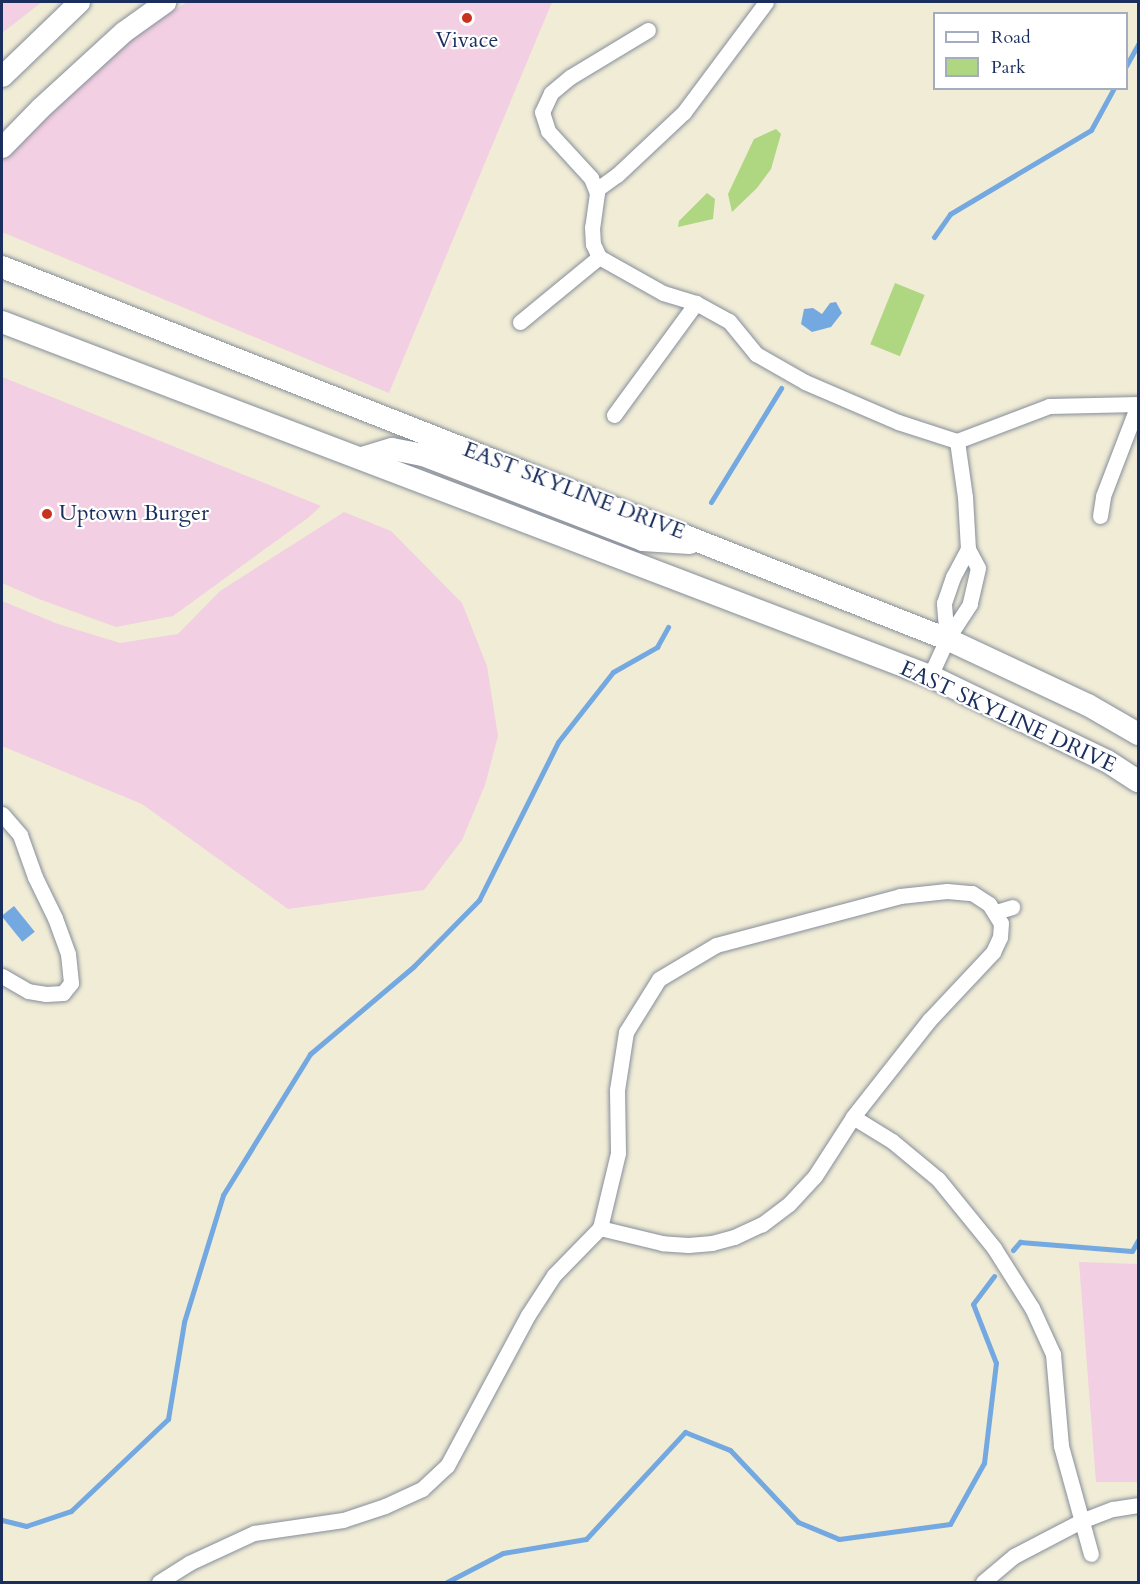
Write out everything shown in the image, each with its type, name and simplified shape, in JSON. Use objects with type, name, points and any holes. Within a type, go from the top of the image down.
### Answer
[{"type":"main road","name":"EAST SKYLINE DRIVE","points":[[2,267],[947,639],[1088,705],[1138,734]]},
{"type":"main road","name":"EAST SKYLINE DRIVE","points":[[2,322],[930,676],[1107,760],[1138,781]]},
{"type":"main road","points":[[363,458],[392,449],[423,455],[643,540],[713,545]]},
{"type":"street","points":[[2,76],[79,2]]},
{"type":"street","points":[[2,147],[40,108],[115,39],[165,2]]},
{"type":"street","points":[[596,190],[684,112],[766,2]]},
{"type":"street","points":[[648,30],[570,77],[551,93],[542,112],[548,130],[591,178],[596,190],[592,227],[593,244],[599,257],[663,293],[696,303],[729,321],[756,354],[806,382],[898,422],[957,441],[1049,406],[1138,404],[1103,496],[1100,516]]},
{"type":"street","points":[[520,322],[599,257]]},
{"type":"street","points":[[614,415],[696,303]]},
{"type":"street","points":[[930,676],[947,639],[970,604],[978,568],[968,549],[965,497],[957,441]]},
{"type":"street","points":[[947,639],[944,603],[953,577],[968,549]]},
{"type":"street","points":[[2,814],[20,835],[35,877],[55,918],[68,954],[71,983],[63,993],[46,994],[28,991],[2,976]]},
{"type":"street","points":[[159,1582],[189,1563],[254,1533],[343,1520],[422,1489],[447,1466],[528,1315],[554,1275],[600,1228],[618,1153],[616,1090],[626,1032],[659,979],[716,945],[900,896],[947,891],[972,893],[992,908],[1001,923],[1001,930],[993,952],[930,1018],[853,1118],[815,1176],[789,1204],[762,1224],[734,1237],[688,1245],[662,1243],[600,1228]]},
{"type":"street","points":[[992,908],[1012,907]]},
{"type":"street","points":[[853,1118],[892,1141],[938,1179],[994,1248],[1032,1308],[1053,1354],[1061,1446],[1091,1554]]},
{"type":"street","points":[[983,1582],[1014,1556],[1081,1521],[1113,1509],[1138,1505]]},
{"type":"shaded area","points":[[2,2],[42,2],[2,33]]},
{"type":"shaded area","points":[[187,2],[552,2],[389,393],[2,232],[2,161],[93,72],[146,28]]},
{"type":"shaded area","points":[[2,377],[321,506],[173,616],[116,627],[39,599],[2,583]]},
{"type":"shaded area","points":[[344,512],[391,531],[462,603],[487,666],[498,736],[485,785],[462,840],[424,890],[288,909],[142,804],[2,746],[2,601],[58,624],[120,643],[178,634],[220,591]]},
{"type":"shaded area","points":[[1079,1262],[1138,1264],[1138,1482],[1096,1482]]},
{"type":"green space","points":[[776,129],[781,134],[771,169],[757,188],[732,212],[728,194],[754,139]]},
{"type":"green space","points":[[707,193],[715,199],[713,219],[678,227],[679,221]]},
{"type":"green space","points":[[895,283],[925,295],[900,356],[870,344]]},
{"type":"water","points":[[836,302],[842,313],[831,327],[812,332],[801,324],[804,309],[813,308],[822,314],[830,303]]},
{"type":"water","points":[[14,906],[35,932],[22,942],[2,917]]},
{"type":"waterway","points":[[1128,62],[1138,44]]},
{"type":"waterway","points":[[934,237],[950,214],[1091,130],[1113,90]]},
{"type":"waterway","points":[[711,502],[781,388]]},
{"type":"waterway","points":[[2,1520],[26,1526],[71,1511],[168,1419],[184,1322],[223,1195],[310,1054],[414,966],[479,900],[558,742],[613,672],[657,647],[668,627]]},
{"type":"waterway","points":[[1013,1250],[1020,1242],[1132,1251],[1138,1240]]},
{"type":"waterway","points":[[447,1582],[503,1553],[586,1539],[685,1432],[730,1450],[798,1522],[839,1539],[950,1524],[984,1463],[996,1363],[973,1304],[994,1276]]},
{"type":"place","name":"Vivace","points":[[467,18]]},
{"type":"place","name":"Uptown Burger","points":[[47,514]]}]
